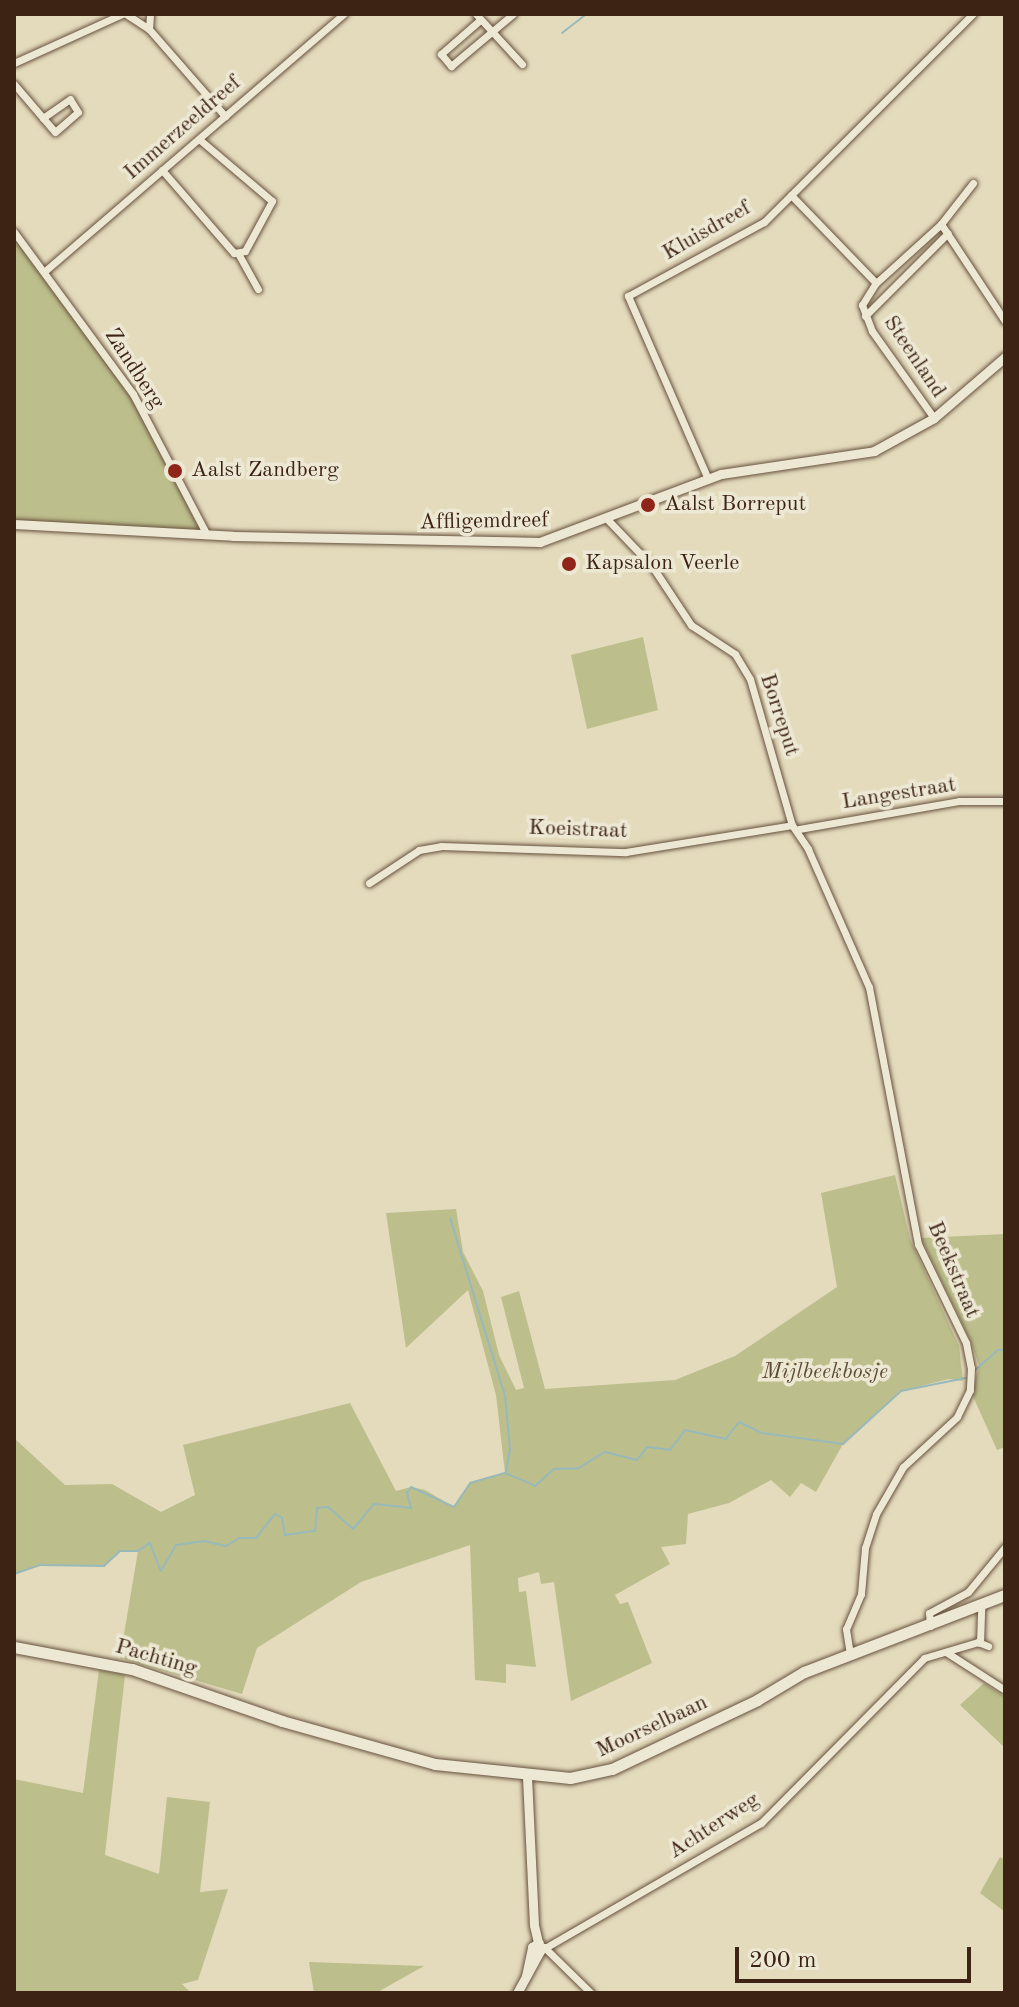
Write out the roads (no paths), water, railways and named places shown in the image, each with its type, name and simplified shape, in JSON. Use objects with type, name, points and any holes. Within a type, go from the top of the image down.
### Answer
[{"type":"main road","name":"Moorselbaan","points":[[282,1721],[435,1764],[527,1777],[570,1778],[612,1769],[757,1700],[804,1672],[1005,1595]]},
{"type":"main road","name":"Pachting","points":[[14,1647],[132,1669],[282,1721]]},
{"type":"street","points":[[14,63],[124,14],[149,29],[225,116]]},
{"type":"street","points":[[149,29],[150,14]]},
{"type":"street","name":"Immerzeeldreef","points":[[46,270],[344,14]]},
{"type":"street","points":[[513,14],[492,32],[451,66],[441,54],[478,17],[492,32],[522,64]]},
{"type":"street","name":"Kluisdreef","points":[[708,479],[628,296],[764,222],[973,14]]},
{"type":"street","points":[[14,84],[43,118],[55,132],[78,112],[70,99],[43,118]]},
{"type":"street","points":[[199,139],[272,201],[239,255]]},
{"type":"street","points":[[162,170],[239,255],[258,289]]},
{"type":"street","name":"Steenland","points":[[934,418],[865,316],[864,296],[941,224],[973,183]]},
{"type":"street","points":[[791,195],[876,283]]},
{"type":"street","points":[[941,224],[1005,321]]},
{"type":"street","name":"Zandberg","points":[[14,232],[46,270],[133,394],[207,535]]},
{"type":"street","name":"Steenland","points":[[865,316],[948,233]]},
{"type":"street","name":"Affligemdreef","points":[[14,524],[207,535],[540,542],[608,520],[708,479],[850,459],[905,437],[934,418],[1005,357]]},
{"type":"street","name":"Borreput","points":[[608,520],[652,566],[691,625],[735,654],[763,713],[796,827]]},
{"type":"street","name":"Langestraat","points":[[796,827],[959,801],[1005,801]]},
{"type":"street","name":"Koeistraat","points":[[369,883],[419,850],[441,846],[626,852],[796,827]]},
{"type":"street","name":"Beekstraat","points":[[796,827],[869,987],[918,1244],[966,1343],[973,1379],[957,1417],[903,1467],[876,1514],[865,1548],[861,1594],[845,1633],[850,1654]]},
{"type":"street","name":"Moorselbaan","points":[[930,1626],[929,1613],[968,1592],[1005,1547]]},
{"type":"street","points":[[946,1652],[984,1644],[978,1607],[968,1592]]},
{"type":"street","points":[[946,1652],[1005,1690]]},
{"type":"street","name":"Achterweg","points":[[542,1945],[761,1823],[917,1663],[946,1652]]},
{"type":"street","points":[[527,1777],[534,1925],[542,1945],[591,1993]]},
{"type":"street","points":[[517,1993],[524,1983],[532,1947],[542,1945]]},
{"type":"waterway","points":[[562,33],[586,14]]},
{"type":"waterway","points":[[450,1218],[505,1396],[510,1449],[506,1472]]},
{"type":"waterway","points":[[974,1371],[998,1350],[1005,1350]]},
{"type":"waterway","points":[[14,1574],[40,1565],[104,1566],[120,1551],[138,1551],[150,1543],[161,1571],[176,1545],[204,1541],[226,1546],[239,1538],[256,1538],[275,1514],[282,1518],[285,1535],[315,1531],[317,1508],[328,1507],[353,1529],[374,1504],[411,1508],[407,1493],[411,1487],[454,1507],[470,1483],[505,1473],[535,1486],[554,1469],[579,1468],[605,1452],[637,1460],[647,1447],[670,1450],[685,1430],[726,1439],[739,1422],[762,1433],[843,1444],[901,1391],[966,1378]]},
{"type":"place","name":"Aalst Zandberg","points":[[175,471]]},
{"type":"place","name":"Aalst Borreput","points":[[648,505]]},
{"type":"place","name":"Kapsalon Veerle","points":[[569,564]]},
{"type":"park label","name":"Mijlbeekbosje","points":[[825,1373]]}]
